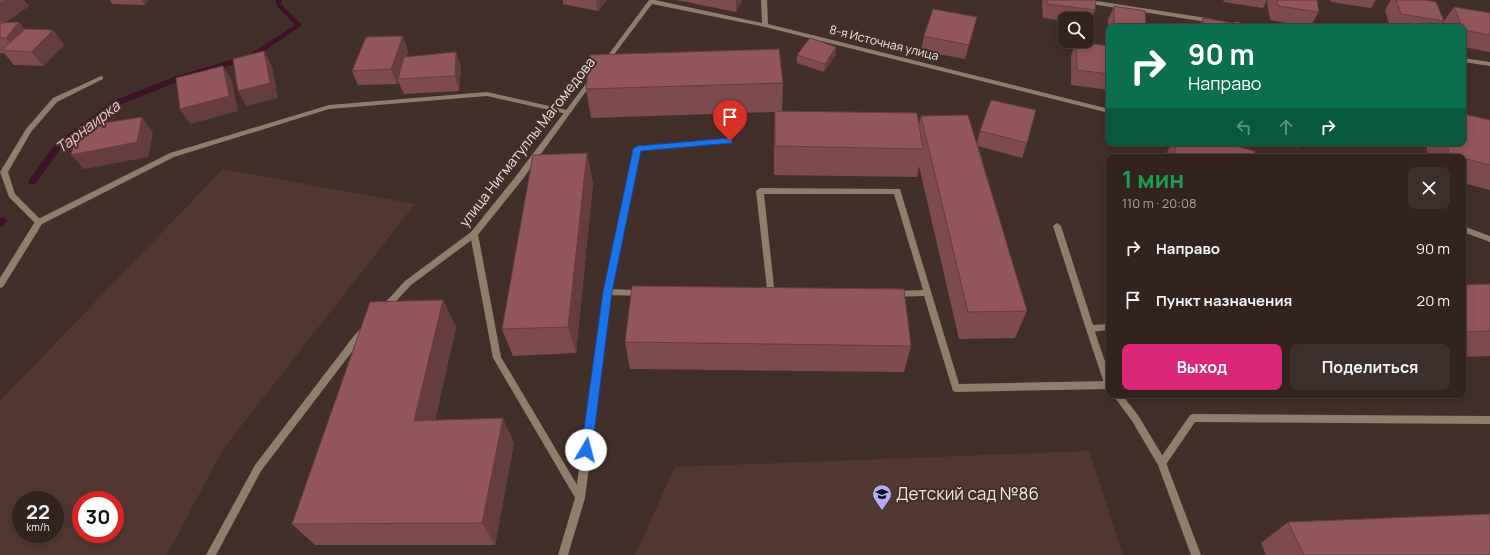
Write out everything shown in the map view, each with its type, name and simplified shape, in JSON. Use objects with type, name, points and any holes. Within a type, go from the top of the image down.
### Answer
[{"type":"street","points":[[764,0],[766,25]]},
{"type":"street","points":[[1079,0],[1223,22]]},
{"type":"street","name":"8-я Источная улица","points":[[652,1],[766,25],[1106,110]]},
{"type":"street","name":"улица Нигматуллы Магомедова","points":[[211,555],[258,468],[356,339],[408,283],[474,234],[519,178],[567,112],[652,1]]},
{"type":"street","points":[[1466,60],[1490,64]]},
{"type":"street","points":[[39,222],[12,195],[4,172],[28,131],[55,100],[102,78]]},
{"type":"street","points":[[0,285],[39,222],[172,155],[329,107],[487,94],[567,112]]},
{"type":"street","points":[[563,555],[580,498],[608,292],[637,149],[730,141]]},
{"type":"street","points":[[771,296],[760,191],[897,191],[956,388],[1106,385]]},
{"type":"street","points":[[1057,226],[1106,376]]},
{"type":"street","points":[[1466,230],[1490,239]]},
{"type":"street","points":[[474,234],[498,358],[580,498]]},
{"type":"street","points":[[608,292],[646,293]]},
{"type":"street","points":[[888,294],[928,293]]},
{"type":"street","points":[[1090,329],[1106,327]]},
{"type":"street","points":[[1119,398],[1136,418],[1162,463],[1196,555]]},
{"type":"street","points":[[1162,463],[1193,418],[1490,420]]},
{"type":"shaded area","points":[[223,169],[415,204],[223,449],[167,555],[0,555],[0,401]]},
{"type":"shaded area","name":"Детский сад №86","points":[[1089,451],[1123,555],[635,555],[675,467]]},
{"type":"building","points":[[1047,0],[1096,0],[1095,10],[1047,4]]},
{"type":"building","points":[[1277,0],[1317,0],[1319,12],[1278,6]]},
{"type":"building","points":[[1396,0],[1425,0],[1436,2],[1444,21],[1401,14]]},
{"type":"building","points":[[1114,6],[1145,11],[1146,24],[1114,24]]},
{"type":"building","points":[[1454,7],[1490,13],[1490,35],[1466,31],[1466,24],[1461,24]]},
{"type":"building","points":[[933,9],[977,17],[969,45],[924,36]]},
{"type":"building","points":[[1203,18],[1240,24],[1203,24]]},
{"type":"building","points":[[19,22],[6,38],[0,38],[0,23]]},
{"type":"building","points":[[25,29],[53,30],[31,52],[2,50]]},
{"type":"building","points":[[403,36],[391,69],[352,71],[366,37]]},
{"type":"building","points":[[810,38],[836,47],[825,64],[797,55]]},
{"type":"building","points":[[1094,44],[1106,46],[1106,74],[1077,70],[1076,48],[1094,48]]},
{"type":"building","points":[[779,49],[783,83],[586,89],[590,55]]},
{"type":"building","points":[[264,51],[270,83],[238,91],[233,59]]},
{"type":"building","points":[[456,52],[455,76],[398,79],[404,57]]},
{"type":"building","points":[[223,66],[229,96],[180,109],[176,78]]},
{"type":"building","points":[[991,100],[1036,110],[1027,143],[980,131]]},
{"type":"building","points":[[775,111],[917,113],[923,149],[775,146]]},
{"type":"building","points":[[968,115],[1027,311],[968,312],[921,116]]},
{"type":"building","points":[[1466,115],[1490,120],[1490,165],[1466,159],[1466,154],[1449,154],[1448,146],[1466,146]]},
{"type":"building","points":[[142,117],[137,142],[71,155],[79,127]]},
{"type":"building","points":[[1176,146],[1235,146],[1255,151],[1255,154],[1174,154]]},
{"type":"building","points":[[587,153],[568,327],[502,329],[533,155]]},
{"type":"building","points":[[1490,284],[1490,331],[1466,332],[1466,285]]},
{"type":"building","points":[[632,286],[904,289],[911,346],[625,342]]},
{"type":"building","points":[[443,300],[414,421],[503,418],[482,523],[292,524],[370,302]]},
{"type":"building","points":[[1490,514],[1490,555],[1304,555],[1288,522]]},
{"type":"waterway","name":"Тарнаирка","points":[[32,182],[58,146],[116,103],[177,79],[252,56],[299,25],[278,4],[279,0]]},
{"type":"waterway","name":"Тарнаирка","points":[[0,224],[3,220]]},
{"type":"place","name":"Детский сад №86","points":[[882,511]]},
{"type":"route","points":[[586,450],[608,292],[637,149],[730,141]]}]
